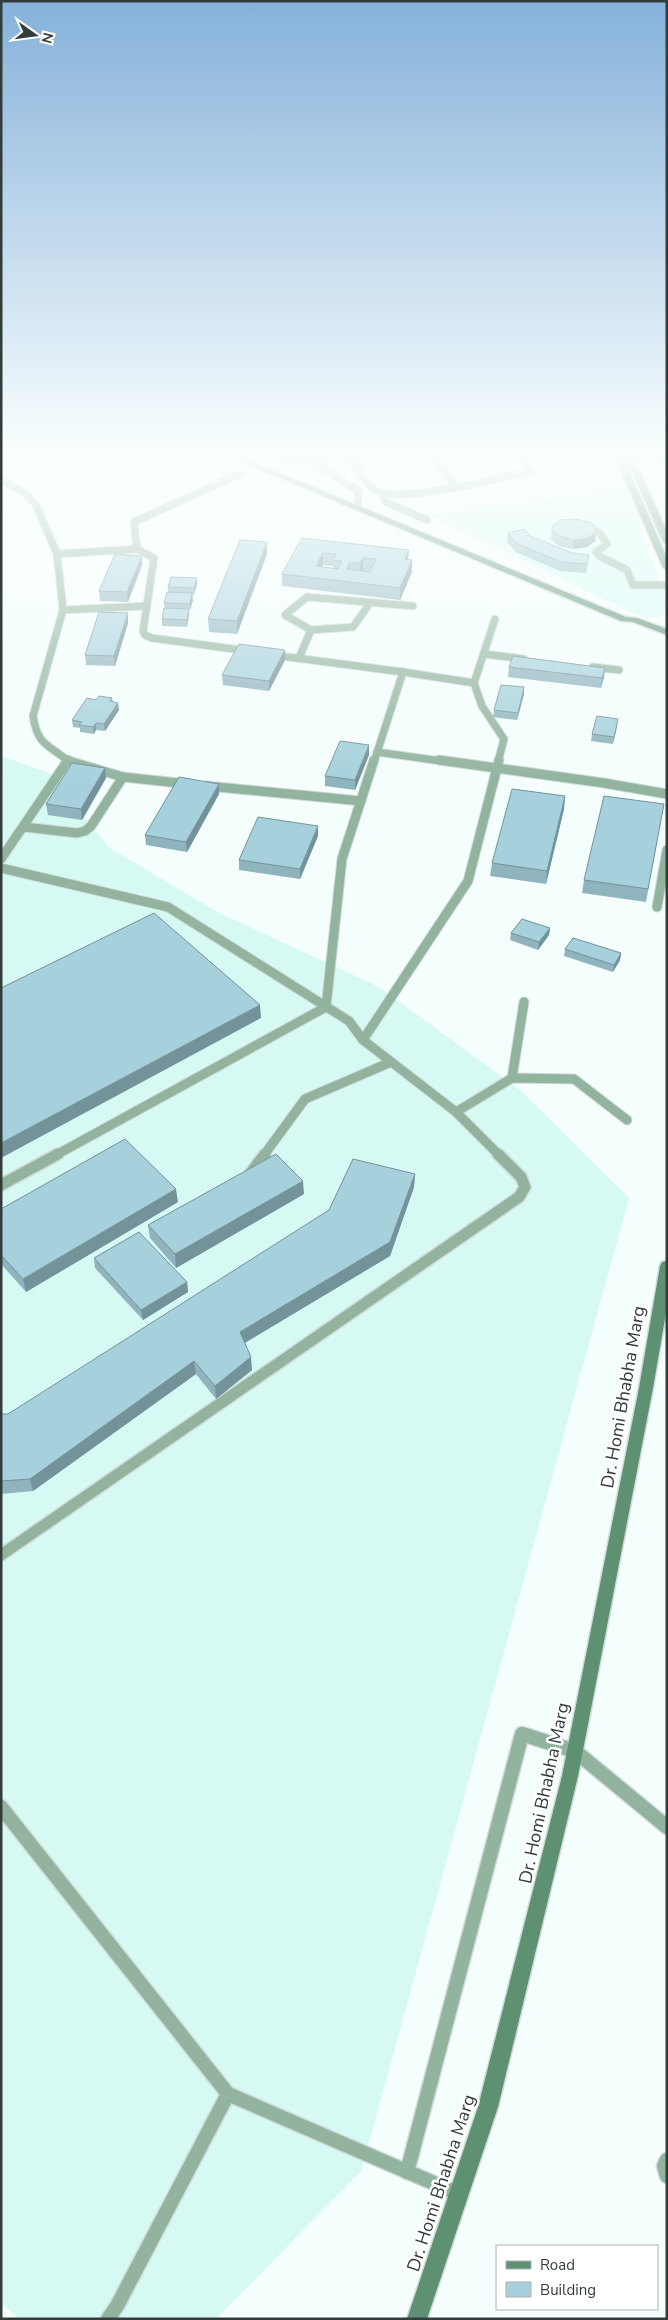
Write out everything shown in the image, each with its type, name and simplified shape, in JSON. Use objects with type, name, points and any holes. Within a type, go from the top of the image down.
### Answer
[{"type":"main road","points":[[496,565],[624,619],[634,620],[667,632]]},
{"type":"main road","points":[[624,619],[627,624],[667,638]]},
{"type":"main road","name":"Dr. Homi Bhabha Marg","points":[[417,2319],[488,2107],[531,1941],[575,1751],[646,1388],[667,1266]]},
{"type":"lane","points":[[58,565],[64,610],[33,716],[34,729],[39,739],[55,754],[69,761],[123,777],[361,801]]},
{"type":"lane","points":[[153,565],[143,631],[145,636],[260,653]]},
{"type":"lane","points":[[618,565],[627,570],[633,585],[667,585]]},
{"type":"lane","points":[[370,603],[353,627],[311,630],[285,615],[307,597],[413,606]]},
{"type":"lane","points":[[64,610],[147,606]]},
{"type":"lane","points":[[363,1040],[468,881],[504,739],[482,706],[474,683],[496,620]]},
{"type":"lane","points":[[299,658],[311,630]]},
{"type":"lane","points":[[270,654],[474,683]]},
{"type":"lane","points":[[484,654],[532,660]]},
{"type":"lane","points":[[581,666],[619,670]]},
{"type":"lane","points":[[326,1007],[342,859],[403,672]]},
{"type":"lane","points":[[377,752],[604,783],[667,794]]},
{"type":"lane","points":[[1,859],[69,761]]},
{"type":"lane","points":[[24,826],[77,833],[85,831],[91,826],[123,777]]},
{"type":"lane","points":[[657,907],[667,850]]},
{"type":"lane","points":[[1,868],[168,907],[349,1021],[363,1040],[456,1112],[521,1177],[525,1187],[519,1197],[1,1555]]},
{"type":"lane","points":[[512,1078],[524,1002]]},
{"type":"lane","points":[[1,1185],[326,1007]]},
{"type":"lane","points":[[243,1183],[305,1099],[391,1062]]},
{"type":"lane","points":[[456,1112],[512,1078],[574,1079],[627,1120]]},
{"type":"lane","points":[[407,2172],[522,1734],[575,1751],[667,1827]]},
{"type":"lane","points":[[1,1807],[228,2094],[459,2194]]},
{"type":"lane","points":[[108,2319],[117,2306],[228,2094]]},
{"type":"lane","points":[[667,2160],[664,2166],[667,2176]]},
{"type":"shaded area","points":[[533,565],[654,565],[667,604],[665,613],[658,617],[644,618]]},
{"type":"shaded area","points":[[1,756],[52,774],[108,847],[217,912],[379,987],[520,1090],[629,1198],[361,2171],[216,2319],[19,2319],[1,2303]]},
{"type":"building","points":[[110,565],[138,565],[127,592],[99,591]]},
{"type":"building","points":[[230,565],[258,565],[237,621],[208,619]]},
{"type":"building","points":[[287,565],[316,565],[338,569],[340,565],[349,565],[347,569],[370,572],[373,565],[410,565],[400,588],[282,574]]},
{"type":"building","points":[[171,577],[197,578],[194,588],[168,587]]},
{"type":"building","points":[[167,592],[192,593],[190,604],[164,603]]},
{"type":"building","points":[[164,608],[189,609],[187,620],[162,619]]},
{"type":"building","points":[[99,612],[128,613],[114,656],[85,655]]},
{"type":"building","points":[[239,644],[285,650],[269,681],[222,675]]},
{"type":"building","points":[[513,656],[605,668],[602,678],[509,667]]},
{"type":"building","points":[[501,685],[524,687],[518,713],[494,710]]},
{"type":"building","points":[[99,696],[112,698],[110,701],[118,703],[104,724],[96,723],[93,727],[79,725],[82,722],[72,720],[87,698],[96,700]]},
{"type":"building","points":[[597,716],[618,719],[614,737],[592,734]]},
{"type":"building","points":[[340,741],[369,745],[355,780],[325,776]]},
{"type":"building","points":[[72,763],[105,768],[81,809],[46,804]]},
{"type":"building","points":[[179,777],[219,784],[186,842],[145,835]]},
{"type":"building","points":[[512,789],[565,796],[547,871],[492,863]]},
{"type":"building","points":[[604,796],[664,804],[648,889],[584,880]]},
{"type":"building","points":[[258,817],[318,826],[300,869],[239,860]]},
{"type":"building","points":[[154,913],[260,1005],[1,1143],[1,988]]},
{"type":"building","points":[[522,919],[550,928],[539,942],[511,933]]},
{"type":"building","points":[[573,938],[621,953],[614,965],[565,949]]},
{"type":"building","points":[[125,1139],[176,1189],[23,1279],[1,1255],[1,1209]]},
{"type":"building","points":[[276,1154],[303,1181],[175,1254],[148,1225]]},
{"type":"building","points":[[353,1159],[415,1174],[390,1242],[240,1332],[251,1357],[215,1386],[194,1361],[30,1479],[1,1481],[1,1414],[8,1414],[329,1210]]},
{"type":"building","points":[[139,1232],[187,1282],[141,1310],[94,1258]]}]
